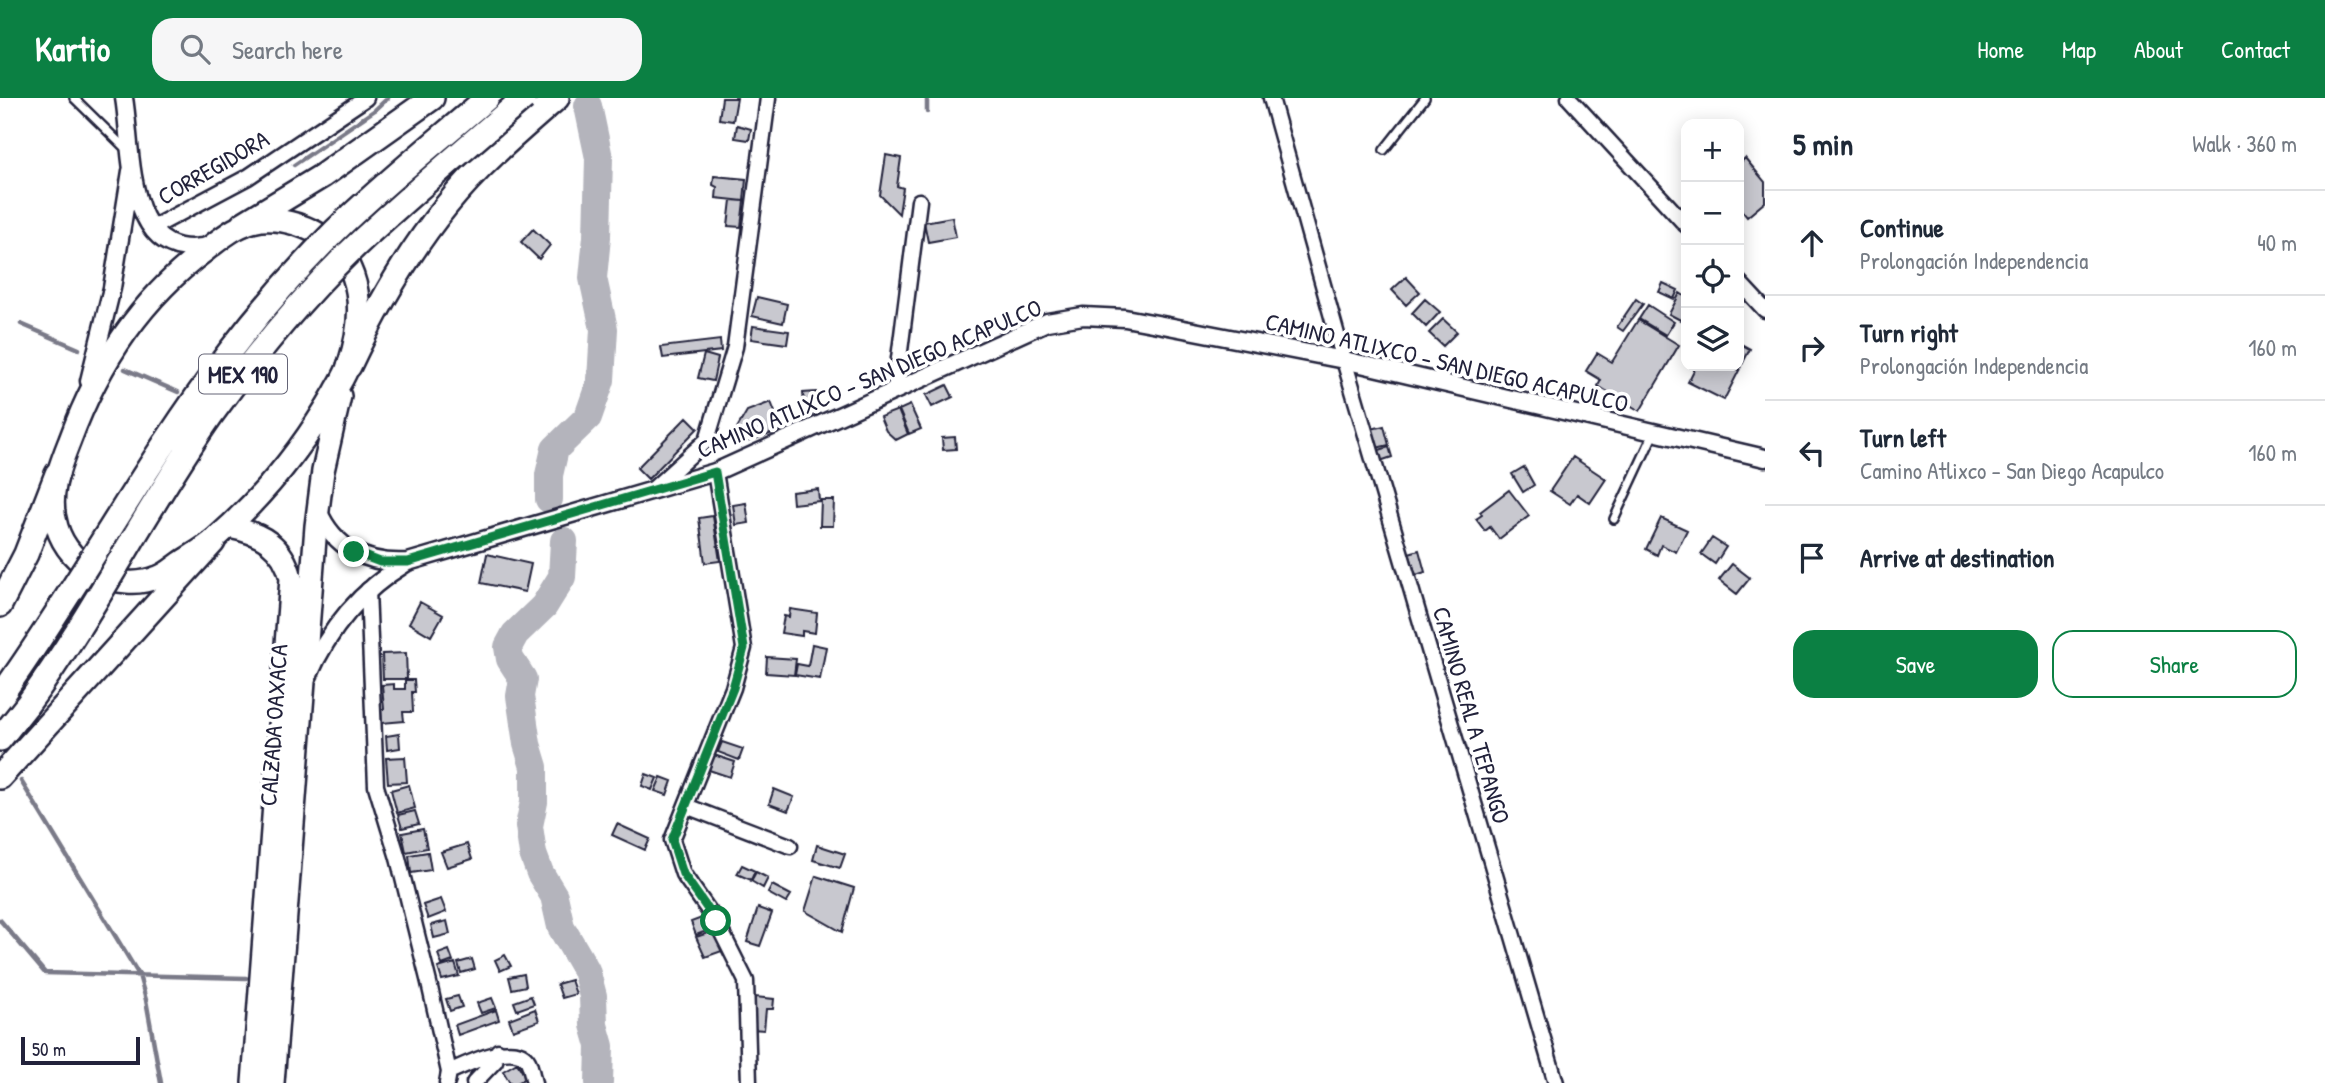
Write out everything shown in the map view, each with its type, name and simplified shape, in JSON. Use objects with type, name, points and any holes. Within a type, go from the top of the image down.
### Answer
[{"type":"highway","points":[[243,224],[322,176],[432,98]]},
{"type":"highway","name":"MEX 190","points":[[4,691],[43,636],[153,459],[232,348],[334,232],[487,98]]},
{"type":"highway","name":"MEX 190","points":[[0,739],[85,621],[165,486],[212,414],[269,340],[314,288],[363,239],[524,98]]},
{"type":"highway","points":[[347,370],[398,272],[446,205],[485,164],[556,98]]},
{"type":"highway","points":[[0,605],[26,554],[57,474]]},
{"type":"highway","points":[[0,777],[221,534]]},
{"type":"main road","name":"CALZADA OAXACA","points":[[243,224],[279,220],[316,232],[337,246],[350,269],[358,295],[358,323],[323,471],[317,508],[273,1083]]},
{"type":"main road","points":[[243,224],[172,278],[131,323],[100,369],[80,412],[57,474],[53,500],[56,526],[75,558],[94,573],[123,581],[156,579],[221,534],[277,475],[299,447],[347,370]]},
{"type":"main road","name":"CALZADA OAXACA","points":[[221,534],[250,531],[268,540],[288,567],[291,589],[253,1083]]},
{"type":"street","points":[[124,98],[131,171],[141,208],[152,228],[175,245],[193,248],[212,245]]},
{"type":"street","name":"CORREGIDORA","points":[[152,228],[248,177],[366,98]]},
{"type":"street","points":[[643,493],[707,440],[735,347],[768,98]]},
{"type":"street","name":"CAMINO REAL A TEPANGO","points":[[1270,98],[1556,1083]]},
{"type":"street","points":[[1569,98],[1681,220]]},
{"type":"street","points":[[80,412],[112,288],[131,171]]},
{"type":"street","points":[[895,390],[919,201]]},
{"type":"street","points":[[1744,287],[1765,310]]},
{"type":"street","name":"CAMINO ATLIXCO - SAN DIEGO ACAPULCO","points":[[317,508],[328,529],[354,552],[380,562],[408,562],[715,472],[1047,323],[1083,316],[1135,320],[1344,360],[1765,458]]},
{"type":"street","points":[[715,472],[744,648],[733,688],[672,840],[683,874],[716,921],[746,981],[749,1083]]},
{"type":"street","name":"CAMINO ATLIXCO - SAN DIEGO ACAPULCO","points":[[301,699],[328,637],[339,621],[368,590],[408,562]]},
{"type":"street","points":[[368,590],[376,786],[398,858],[429,983],[448,1077],[498,1051],[523,1055],[528,1061],[534,1083]]},
{"type":"street","points":[[686,806],[790,846]]},
{"type":"street","points":[[474,1083],[495,1061],[498,1051]]},
{"type":"lane","points":[[74,98],[130,152]]},
{"type":"lane","points":[[1384,150],[1425,98]]},
{"type":"lane","points":[[1614,519],[1654,432]]},
{"type":"building","points":[[722,98],[737,98],[733,121],[719,119]]},
{"type":"building","points":[[737,125],[751,129],[749,140],[735,138]]},
{"type":"building","points":[[886,155],[901,158],[897,186],[903,188],[899,214],[880,195]]},
{"type":"building","points":[[1744,159],[1765,182],[1765,202],[1747,217],[1744,213]]},
{"type":"building","points":[[714,176],[746,179],[744,201],[716,198]]},
{"type":"building","points":[[731,200],[744,201],[741,227],[728,226]]},
{"type":"building","points":[[952,217],[956,237],[928,242],[924,222]]},
{"type":"building","points":[[533,229],[550,245],[539,259],[521,242]]},
{"type":"building","points":[[1406,277],[1420,292],[1406,305],[1392,290]]},
{"type":"building","points":[[1663,283],[1678,290],[1674,299],[1659,292]]},
{"type":"building","points":[[1680,293],[1681,320],[1669,314]]},
{"type":"building","points":[[757,297],[787,304],[783,323],[752,316]]},
{"type":"building","points":[[1425,299],[1440,312],[1426,327],[1412,313]]},
{"type":"building","points":[[1636,299],[1643,304],[1623,331],[1617,327]]},
{"type":"building","points":[[1648,305],[1674,322],[1666,335],[1639,319]]},
{"type":"building","points":[[1443,319],[1457,332],[1443,346],[1429,333]]},
{"type":"building","points":[[1638,320],[1679,345],[1640,411],[1598,386],[1601,380],[1586,371],[1597,353],[1612,362]]},
{"type":"building","points":[[753,326],[789,331],[787,344],[751,339]]},
{"type":"building","points":[[720,340],[721,351],[663,358],[661,347]]},
{"type":"building","points":[[1744,346],[1750,349],[1744,361]]},
{"type":"building","points":[[704,354],[718,358],[713,381],[698,378]]},
{"type":"building","points":[[1694,371],[1739,371],[1724,400],[1688,382]]},
{"type":"building","points":[[947,385],[953,397],[932,407],[926,395]]},
{"type":"building","points":[[816,392],[818,414],[805,415],[803,393]]},
{"type":"building","points":[[771,402],[782,430],[740,444],[733,435],[747,411]]},
{"type":"building","points":[[910,405],[921,429],[909,434],[899,410]]},
{"type":"building","points":[[898,410],[908,434],[896,440],[886,431],[880,417]]},
{"type":"building","points":[[687,417],[698,428],[648,479],[637,468]]},
{"type":"building","points":[[1384,426],[1389,445],[1376,448],[1371,429]]},
{"type":"building","points":[[955,437],[956,449],[943,450],[942,438]]},
{"type":"building","points":[[1389,447],[1392,457],[1380,461],[1376,451]]},
{"type":"building","points":[[1573,457],[1606,479],[1590,503],[1577,494],[1570,504],[1550,491]]},
{"type":"building","points":[[1524,467],[1534,485],[1523,492],[1512,474]]},
{"type":"building","points":[[818,489],[819,501],[793,504],[792,492]]},
{"type":"building","points":[[1509,490],[1529,516],[1499,539],[1490,527],[1485,531],[1476,519],[1482,515],[1480,512]]},
{"type":"building","points":[[821,500],[834,500],[833,526],[820,526]]},
{"type":"building","points":[[746,503],[749,523],[736,525],[733,505]]},
{"type":"building","points":[[713,516],[720,561],[705,563],[699,518]]},
{"type":"building","points":[[1661,518],[1687,530],[1676,552],[1661,545],[1657,555],[1646,549]]},
{"type":"building","points":[[1712,538],[1726,547],[1715,564],[1701,554]]},
{"type":"building","points":[[1419,550],[1425,572],[1416,575],[1409,553]]},
{"type":"building","points":[[487,554],[531,564],[525,592],[481,583]]},
{"type":"building","points":[[1732,564],[1750,578],[1737,594],[1719,580]]},
{"type":"building","points":[[420,602],[443,615],[431,636],[409,623]]},
{"type":"building","points":[[790,609],[817,613],[815,633],[802,631],[802,636],[781,633],[784,616],[789,617]]},
{"type":"building","points":[[812,644],[826,647],[820,679],[795,675],[797,664],[808,666]]},
{"type":"building","points":[[406,653],[407,679],[383,679],[382,654]]},
{"type":"building","points":[[767,657],[796,659],[794,675],[766,673]]},
{"type":"building","points":[[405,680],[414,680],[413,712],[403,712],[404,721],[382,723],[382,685],[394,684],[394,689],[405,689]]},
{"type":"building","points":[[399,734],[400,748],[387,750],[386,736]]},
{"type":"building","points":[[722,742],[743,749],[739,760],[718,752]]},
{"type":"building","points":[[714,755],[735,762],[730,777],[709,770]]},
{"type":"building","points":[[405,757],[407,782],[388,783],[386,758]]},
{"type":"building","points":[[646,774],[657,778],[652,790],[642,786]]},
{"type":"building","points":[[661,777],[672,781],[667,795],[655,791]]},
{"type":"building","points":[[409,785],[415,808],[397,813],[391,790]]},
{"type":"building","points":[[774,789],[794,797],[788,811],[769,804]]},
{"type":"building","points":[[415,811],[419,824],[402,828],[398,815]]},
{"type":"building","points":[[617,824],[650,839],[645,850],[612,835]]},
{"type":"building","points":[[423,829],[427,848],[406,852],[402,833]]},
{"type":"building","points":[[467,844],[472,859],[447,867],[441,852]]},
{"type":"building","points":[[817,845],[845,854],[840,868],[813,860]]},
{"type":"building","points":[[428,852],[431,870],[411,873],[409,855]]},
{"type":"building","points":[[742,865],[755,871],[751,880],[737,874]]},
{"type":"building","points":[[756,872],[768,878],[763,888],[751,881]]},
{"type":"building","points":[[816,876],[854,888],[842,932],[805,911]]},
{"type":"building","points":[[772,885],[791,895],[786,903],[768,893]]},
{"type":"building","points":[[441,899],[446,912],[428,919],[423,905]]},
{"type":"building","points":[[758,908],[772,913],[760,946],[747,942]]},
{"type":"building","points":[[707,916],[712,929],[696,935],[691,922]]},
{"type":"building","points":[[447,921],[450,934],[434,938],[431,925]]},
{"type":"building","points":[[714,931],[722,951],[705,957],[696,937]]},
{"type":"building","points":[[449,950],[453,961],[442,965],[438,954]]},
{"type":"building","points":[[505,955],[511,966],[500,971],[495,960]]},
{"type":"building","points":[[472,959],[475,969],[461,973],[458,963]]},
{"type":"building","points":[[455,963],[459,976],[442,980],[438,968]]},
{"type":"building","points":[[524,974],[526,986],[512,989],[509,977]]},
{"type":"building","points":[[571,980],[576,994],[562,998],[557,984]]},
{"type":"building","points":[[458,996],[462,1007],[450,1011],[446,999]]},
{"type":"building","points":[[531,996],[534,1004],[517,1010],[514,1002]]},
{"type":"building","points":[[755,997],[774,999],[773,1009],[766,1009],[764,1030],[752,1029]]},
{"type":"building","points":[[492,998],[496,1008],[481,1013],[477,1003]]},
{"type":"building","points":[[535,1009],[539,1021],[513,1030],[509,1019]]},
{"type":"building","points":[[496,1010],[499,1020],[458,1035],[455,1025]]},
{"type":"building","points":[[517,1063],[526,1078],[510,1083],[503,1071]]},
{"type":"waterway","points":[[294,165],[375,110],[388,98]]},
{"type":"waterway","points":[[927,98],[927,112]]},
{"type":"waterway","points":[[549,499],[549,475],[555,449],[588,417],[601,380],[604,329],[593,278],[599,158],[588,106]]},
{"type":"waterway","points":[[21,324],[79,349]]},
{"type":"waterway","points":[[125,369],[178,392]]},
{"type":"waterway","points":[[564,541],[562,577],[544,606],[515,634],[508,647],[510,659],[523,679],[520,696],[527,744],[534,767],[534,802],[529,826],[533,854],[540,873],[554,896],[561,927],[586,970],[593,996],[594,1025],[600,1046],[599,1083]]},
{"type":"waterway","points":[[21,781],[139,975],[161,1083]]},
{"type":"waterway","points":[[0,920],[45,973],[246,978]]},
{"type":"route","points":[[354,552],[380,562],[408,562],[715,472],[744,648],[733,688],[672,840],[683,874],[716,921]]}]
